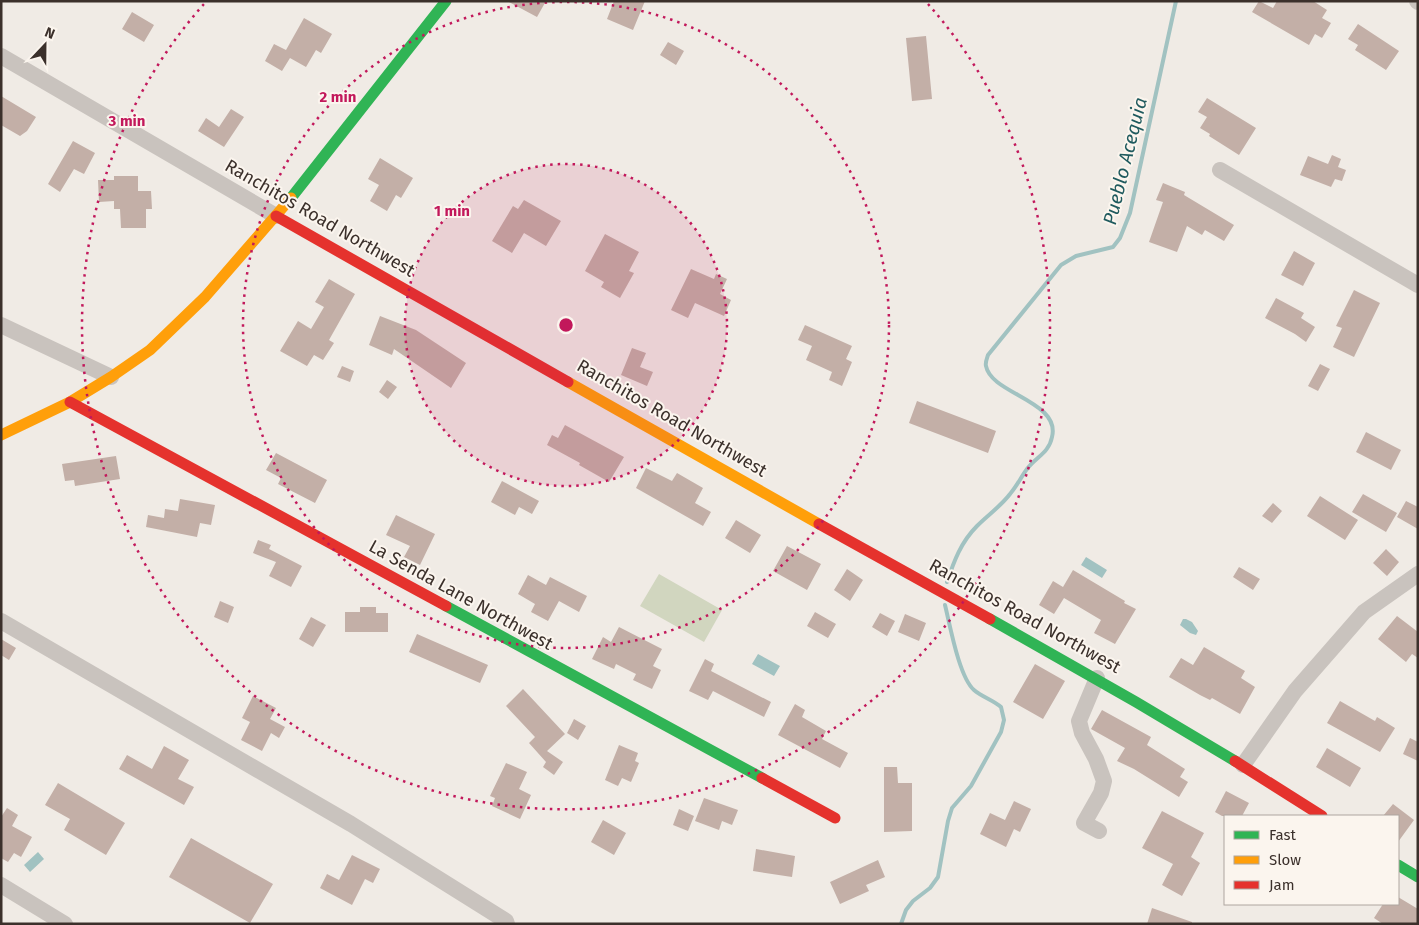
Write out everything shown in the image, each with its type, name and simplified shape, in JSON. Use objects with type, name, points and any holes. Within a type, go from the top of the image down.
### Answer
[{"type":"street","points":[[1,435],[70,402],[111,377],[150,350],[206,297],[276,216],[446,1]]},
{"type":"street","name":"Ranchitos Road Northwest","points":[[1,56],[276,216],[810,519],[1097,678],[1243,765],[1320,815]]},
{"type":"street","points":[[1220,170],[1418,285]]},
{"type":"street","points":[[1,325],[111,377]]},
{"type":"street","name":"La Senda Lane Northwest","points":[[70,402],[835,818]]},
{"type":"street","points":[[1243,765],[1295,692],[1364,612],[1415,580]]},
{"type":"street","points":[[1,621],[351,824],[482,904],[506,921],[507,924]]},
{"type":"street","points":[[1097,678],[1079,721],[1082,733],[1096,759],[1104,781],[1101,793],[1084,823],[1099,831]]},
{"type":"street","points":[[1399,866],[1418,877]]},
{"type":"street","points":[[1,885],[65,924]]},
{"type":"green space","points":[[659,574],[722,610],[704,642],[640,606]]},
{"type":"water","points":[[1086,557],[1107,570],[1102,578],[1081,565]]},
{"type":"water","points":[[1183,619],[1192,622],[1198,631],[1196,635],[1180,625]]},
{"type":"water","points":[[758,654],[780,666],[774,676],[752,664]]},
{"type":"water","points":[[38,852],[44,859],[30,872],[24,865]]},
{"type":"building","points":[[507,1],[546,1],[537,17]]},
{"type":"building","points":[[614,1],[645,1],[633,30],[607,19]]},
{"type":"building","points":[[1259,1],[1273,8],[1277,1],[1313,1],[1327,10],[1322,18],[1331,23],[1322,38],[1315,34],[1309,45],[1252,12]]},
{"type":"building","points":[[132,12],[154,25],[144,42],[122,29]]},
{"type":"building","points":[[304,18],[332,34],[321,53],[316,50],[306,67],[290,58],[282,71],[265,61],[274,44],[286,50]]},
{"type":"building","points":[[1358,24],[1399,51],[1386,70],[1355,50],[1358,45],[1348,39]]},
{"type":"building","points":[[926,36],[932,99],[912,101],[906,38]]},
{"type":"building","points":[[668,42],[684,51],[676,65],[660,55]]},
{"type":"building","points":[[1,96],[36,117],[27,131],[20,136],[1,125]]},
{"type":"building","points":[[1207,98],[1256,128],[1239,155],[1200,128],[1207,117],[1198,112]]},
{"type":"building","points":[[231,109],[244,117],[224,147],[198,131],[206,118],[219,127]]},
{"type":"building","points":[[73,141],[95,153],[84,174],[74,169],[60,192],[48,184]]},
{"type":"building","points":[[1332,155],[1341,159],[1338,167],[1346,170],[1342,181],[1335,179],[1331,187],[1300,175],[1308,156],[1328,164]]},
{"type":"building","points":[[380,158],[413,178],[401,198],[396,195],[387,211],[370,201],[379,185],[368,179]]},
{"type":"building","points":[[114,176],[138,176],[138,191],[151,191],[152,209],[146,209],[146,228],[121,228],[120,209],[114,209],[114,201],[99,202],[98,180],[114,180]]},
{"type":"building","points":[[1163,183],[1185,192],[1184,195],[1234,225],[1224,241],[1205,230],[1202,235],[1187,226],[1177,252],[1149,242],[1163,202],[1156,200]]},
{"type":"building","points":[[524,200],[561,221],[546,246],[524,233],[512,253],[492,241],[513,206],[518,209]]},
{"type":"building","points":[[605,234],[639,252],[629,271],[634,273],[620,298],[601,287],[604,282],[585,271]]},
{"type":"building","points":[[1294,251],[1315,263],[1303,286],[1281,275]]},
{"type":"building","points":[[691,269],[714,279],[716,274],[727,279],[720,294],[731,300],[724,316],[695,303],[688,318],[671,310]]},
{"type":"building","points":[[329,279],[355,294],[329,340],[334,343],[323,360],[314,355],[307,366],[280,351],[298,321],[311,329],[324,307],[315,302]]},
{"type":"building","points":[[1354,290],[1380,303],[1354,357],[1333,347],[1342,328],[1336,326]]},
{"type":"building","points":[[1276,298],[1304,313],[1301,318],[1315,327],[1306,342],[1265,318]]},
{"type":"building","points":[[380,316],[416,330],[466,363],[451,388],[394,349],[392,355],[369,345]]},
{"type":"building","points":[[805,325],[852,346],[846,359],[852,362],[842,386],[829,380],[832,372],[806,360],[812,346],[798,340]]},
{"type":"building","points":[[632,348],[646,353],[640,367],[653,372],[647,386],[621,375]]},
{"type":"building","points":[[1320,364],[1330,369],[1318,391],[1308,386]]},
{"type":"building","points":[[342,366],[354,371],[350,382],[337,377]]},
{"type":"building","points":[[387,380],[397,387],[388,399],[379,392]]},
{"type":"building","points":[[917,401],[996,431],[988,453],[909,423]]},
{"type":"building","points":[[565,425],[624,457],[609,482],[547,445],[552,435],[558,438]]},
{"type":"building","points":[[1366,432],[1401,450],[1391,470],[1356,452]]},
{"type":"building","points":[[276,453],[327,480],[315,503],[278,484],[281,478],[266,470]]},
{"type":"building","points":[[116,456],[120,479],[75,486],[74,480],[65,481],[62,464]]},
{"type":"building","points":[[646,468],[672,481],[677,473],[703,488],[695,503],[711,512],[703,526],[636,488]]},
{"type":"building","points":[[502,481],[539,501],[532,514],[519,507],[515,515],[491,502]]},
{"type":"building","points":[[1363,494],[1397,513],[1386,532],[1352,512]]},
{"type":"building","points":[[1320,496],[1358,520],[1345,540],[1307,516]]},
{"type":"building","points":[[180,499],[215,505],[211,525],[200,523],[197,537],[146,527],[148,515],[164,518],[165,509],[178,511]]},
{"type":"building","points":[[1406,501],[1418,507],[1418,529],[1397,517]]},
{"type":"building","points":[[1273,503],[1282,511],[1272,523],[1262,516]]},
{"type":"building","points":[[396,515],[435,534],[420,565],[404,557],[410,546],[386,535]]},
{"type":"building","points":[[736,520],[761,535],[750,553],[725,538]]},
{"type":"building","points":[[258,540],[271,545],[269,549],[302,566],[291,587],[269,576],[276,562],[253,553]]},
{"type":"building","points":[[787,546],[821,564],[807,590],[773,571]]},
{"type":"building","points":[[1386,549],[1399,562],[1387,576],[1373,563]]},
{"type":"building","points":[[1239,567],[1260,579],[1253,590],[1233,577]]},
{"type":"building","points":[[847,569],[863,580],[850,601],[834,590]]},
{"type":"building","points":[[1073,570],[1136,609],[1115,644],[1094,633],[1101,620],[1064,598],[1054,614],[1039,605],[1053,581],[1063,587]]},
{"type":"building","points":[[528,575],[546,585],[550,577],[587,596],[579,612],[559,601],[548,621],[531,612],[535,604],[518,594]]},
{"type":"building","points":[[220,601],[234,607],[228,623],[214,617]]},
{"type":"building","points":[[360,607],[376,607],[376,613],[388,613],[388,632],[345,632],[345,612],[360,612]]},
{"type":"building","points":[[815,612],[836,624],[828,638],[807,626]]},
{"type":"building","points":[[880,613],[895,621],[887,636],[872,627]]},
{"type":"building","points":[[905,614],[926,623],[919,641],[898,632]]},
{"type":"building","points":[[1397,616],[1418,632],[1418,658],[1412,654],[1406,662],[1378,639]]},
{"type":"building","points":[[311,617],[326,625],[313,647],[299,639]]},
{"type":"building","points":[[619,627],[662,649],[653,666],[661,670],[652,689],[633,680],[636,674],[616,664],[614,669],[592,659],[603,637],[611,642]]},
{"type":"building","points":[[417,634],[488,665],[480,683],[409,652]]},
{"type":"building","points":[[1,639],[16,648],[9,660],[1,655]]},
{"type":"building","points":[[1204,647],[1245,671],[1241,678],[1255,687],[1240,714],[1212,698],[1210,700],[1200,695],[1169,677],[1181,658],[1193,665]]},
{"type":"building","points":[[705,659],[714,664],[711,671],[771,702],[764,717],[713,691],[708,700],[689,691]]},
{"type":"building","points":[[1035,664],[1065,681],[1043,719],[1013,702]]},
{"type":"building","points":[[523,689],[565,734],[547,751],[563,762],[554,775],[543,767],[546,762],[529,743],[535,737],[506,706]]},
{"type":"building","points":[[253,696],[276,708],[270,719],[285,727],[279,738],[271,733],[262,751],[241,740],[250,722],[242,718]]},
{"type":"building","points":[[1340,701],[1375,721],[1377,717],[1395,728],[1380,752],[1327,723]]},
{"type":"building","points":[[795,704],[805,710],[802,717],[826,731],[822,739],[848,753],[840,768],[778,735]]},
{"type":"building","points":[[1102,710],[1151,737],[1147,745],[1185,769],[1180,777],[1188,782],[1179,797],[1134,769],[1117,761],[1125,748],[1091,729]]},
{"type":"building","points":[[574,719],[586,726],[578,740],[567,733]]},
{"type":"building","points":[[1410,738],[1418,742],[1418,761],[1403,754]]},
{"type":"building","points":[[619,745],[638,753],[635,761],[639,763],[631,782],[622,778],[618,786],[605,780]]},
{"type":"building","points":[[164,746],[189,760],[178,779],[194,787],[184,805],[119,769],[127,755],[152,769]]},
{"type":"building","points":[[1327,748],[1361,768],[1350,787],[1316,767]]},
{"type":"building","points":[[506,763],[527,772],[519,789],[531,795],[520,819],[492,806],[495,798],[490,796]]},
{"type":"building","points":[[884,767],[897,767],[898,783],[912,783],[912,831],[884,832]]},
{"type":"building","points":[[58,783],[125,823],[106,855],[64,830],[70,819],[45,805]]},
{"type":"building","points":[[1226,791],[1249,803],[1243,815],[1222,816],[1215,812]]},
{"type":"building","points":[[704,798],[738,810],[732,825],[722,821],[719,830],[695,821]]},
{"type":"building","points":[[1014,801],[1031,809],[1020,832],[1014,829],[1006,847],[980,834],[990,813],[1005,820]]},
{"type":"building","points":[[1393,804],[1414,820],[1399,841],[1399,815],[1384,815]]},
{"type":"building","points":[[7,808],[18,815],[12,826],[32,837],[21,857],[14,853],[8,862],[1,858],[1,817]]},
{"type":"building","points":[[679,809],[694,816],[688,831],[673,825]]},
{"type":"building","points":[[1162,811],[1204,833],[1191,857],[1200,863],[1182,896],[1162,885],[1173,864],[1142,848]]},
{"type":"building","points":[[603,820],[626,833],[614,855],[591,842]]},
{"type":"building","points":[[191,838],[273,884],[250,923],[169,877]]},
{"type":"building","points":[[756,849],[795,856],[792,877],[753,871]]},
{"type":"building","points":[[352,855],[380,869],[373,883],[365,879],[352,905],[320,888],[327,874],[339,880]]},
{"type":"building","points":[[878,860],[885,877],[866,885],[869,891],[840,904],[830,882]]},
{"type":"building","points":[[1399,898],[1418,909],[1418,924],[1383,924],[1374,918],[1382,905],[1399,905]]},
{"type":"building","points":[[1152,908],[1192,922],[1192,924],[1147,924]]},
{"type":"waterway","name":"Pueblo Acequia","points":[[947,582],[962,545],[977,526],[1015,488],[1027,469],[1048,447],[1052,437],[1052,425],[1046,415],[1036,406],[1000,384],[991,376],[986,360],[988,355],[1061,265],[1076,256],[1113,247],[1120,238],[1130,213],[1176,1]]},
{"type":"waterway","name":"Pueblo Acequia","points":[[901,924],[906,910],[913,901],[930,888],[938,877],[952,808],[971,786],[1001,732],[1004,720],[1001,707],[974,690],[964,674],[945,605]]},
{"type":"traffic: fast","points":[[291,198],[446,1]]},
{"type":"traffic: fast","points":[[446,606],[762,778]]},
{"type":"traffic: fast","points":[[990,619],[1235,761]]},
{"type":"traffic: fast","points":[[1399,866],[1418,877]]},
{"type":"traffic: slow","points":[[1,435],[70,402],[150,350],[205,297],[291,198]]},
{"type":"traffic: slow","points":[[568,382],[819,524]]},
{"type":"traffic: jam","points":[[276,216],[568,382]]},
{"type":"traffic: jam","points":[[70,402],[446,606]]},
{"type":"traffic: jam","points":[[819,524],[990,619]]},
{"type":"traffic: jam","points":[[1235,761],[1320,815]]},
{"type":"traffic: jam","points":[[762,778],[835,818]]}]
